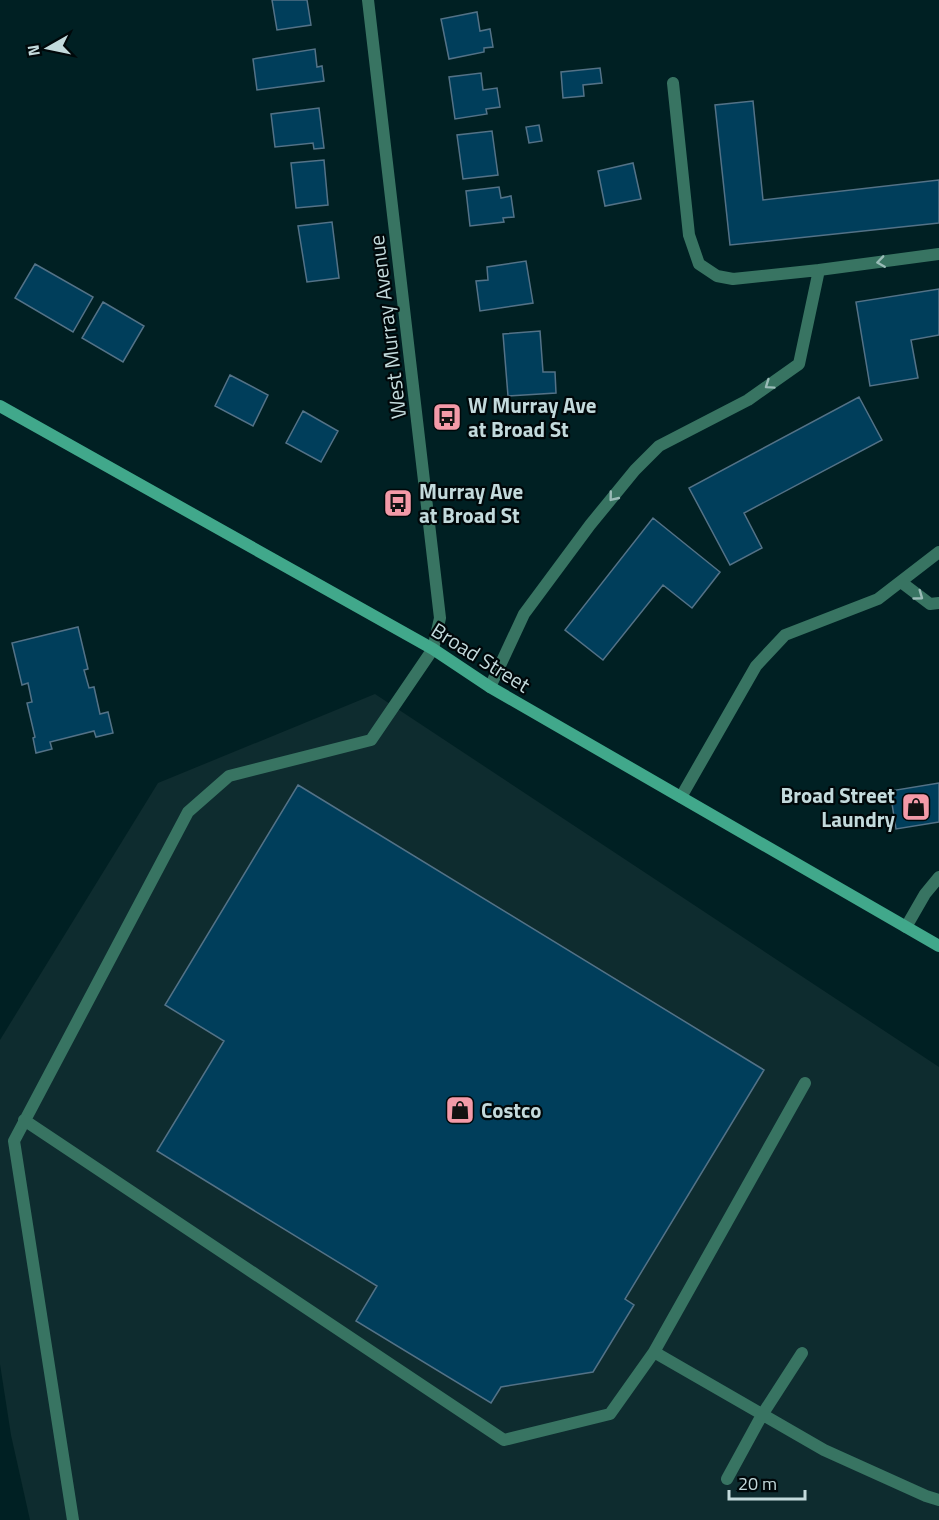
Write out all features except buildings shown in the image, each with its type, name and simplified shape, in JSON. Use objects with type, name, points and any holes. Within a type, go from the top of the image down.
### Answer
[{"type":"main road","name":"Broad Street","points":[[0,406],[433,649],[490,687],[939,946]]},
{"type":"street","name":"West Murray Avenue","points":[[368,0],[440,618],[433,649]]},
{"type":"street","points":[[674,83],[689,235],[699,264],[717,276],[733,279],[939,254]]},
{"type":"street","points":[[490,687],[524,614],[590,525],[635,470],[659,446],[748,400],[799,364],[819,270]]},
{"type":"street","points":[[681,797],[756,666],[785,635],[878,599],[939,552]]},
{"type":"street","points":[[901,582],[930,604],[939,603]]},
{"type":"street","points":[[73,1520],[14,1141],[189,812],[230,776],[371,740],[433,649]]},
{"type":"street","points":[[906,927],[925,894],[937,882]]},
{"type":"street","points":[[24,1120],[504,1440],[610,1414],[654,1352],[805,1083]]},
{"type":"street","points":[[654,1352],[824,1450],[939,1500]]},
{"type":"street","points":[[727,1479],[762,1415],[802,1353]]},
{"type":"shaded area","points":[[375,694],[939,1067],[939,1520],[30,1520],[11,1435],[0,1364],[0,1040],[158,783]]},
{"type":"place","name":"W Murray Ave at Broad St","points":[[447,417]]},
{"type":"place","name":"Murray Ave at Broad St","points":[[398,503]]},
{"type":"place","name":"Broad Street Laundry","points":[[916,807]]},
{"type":"place","name":"Costco","points":[[460,1110]]}]
